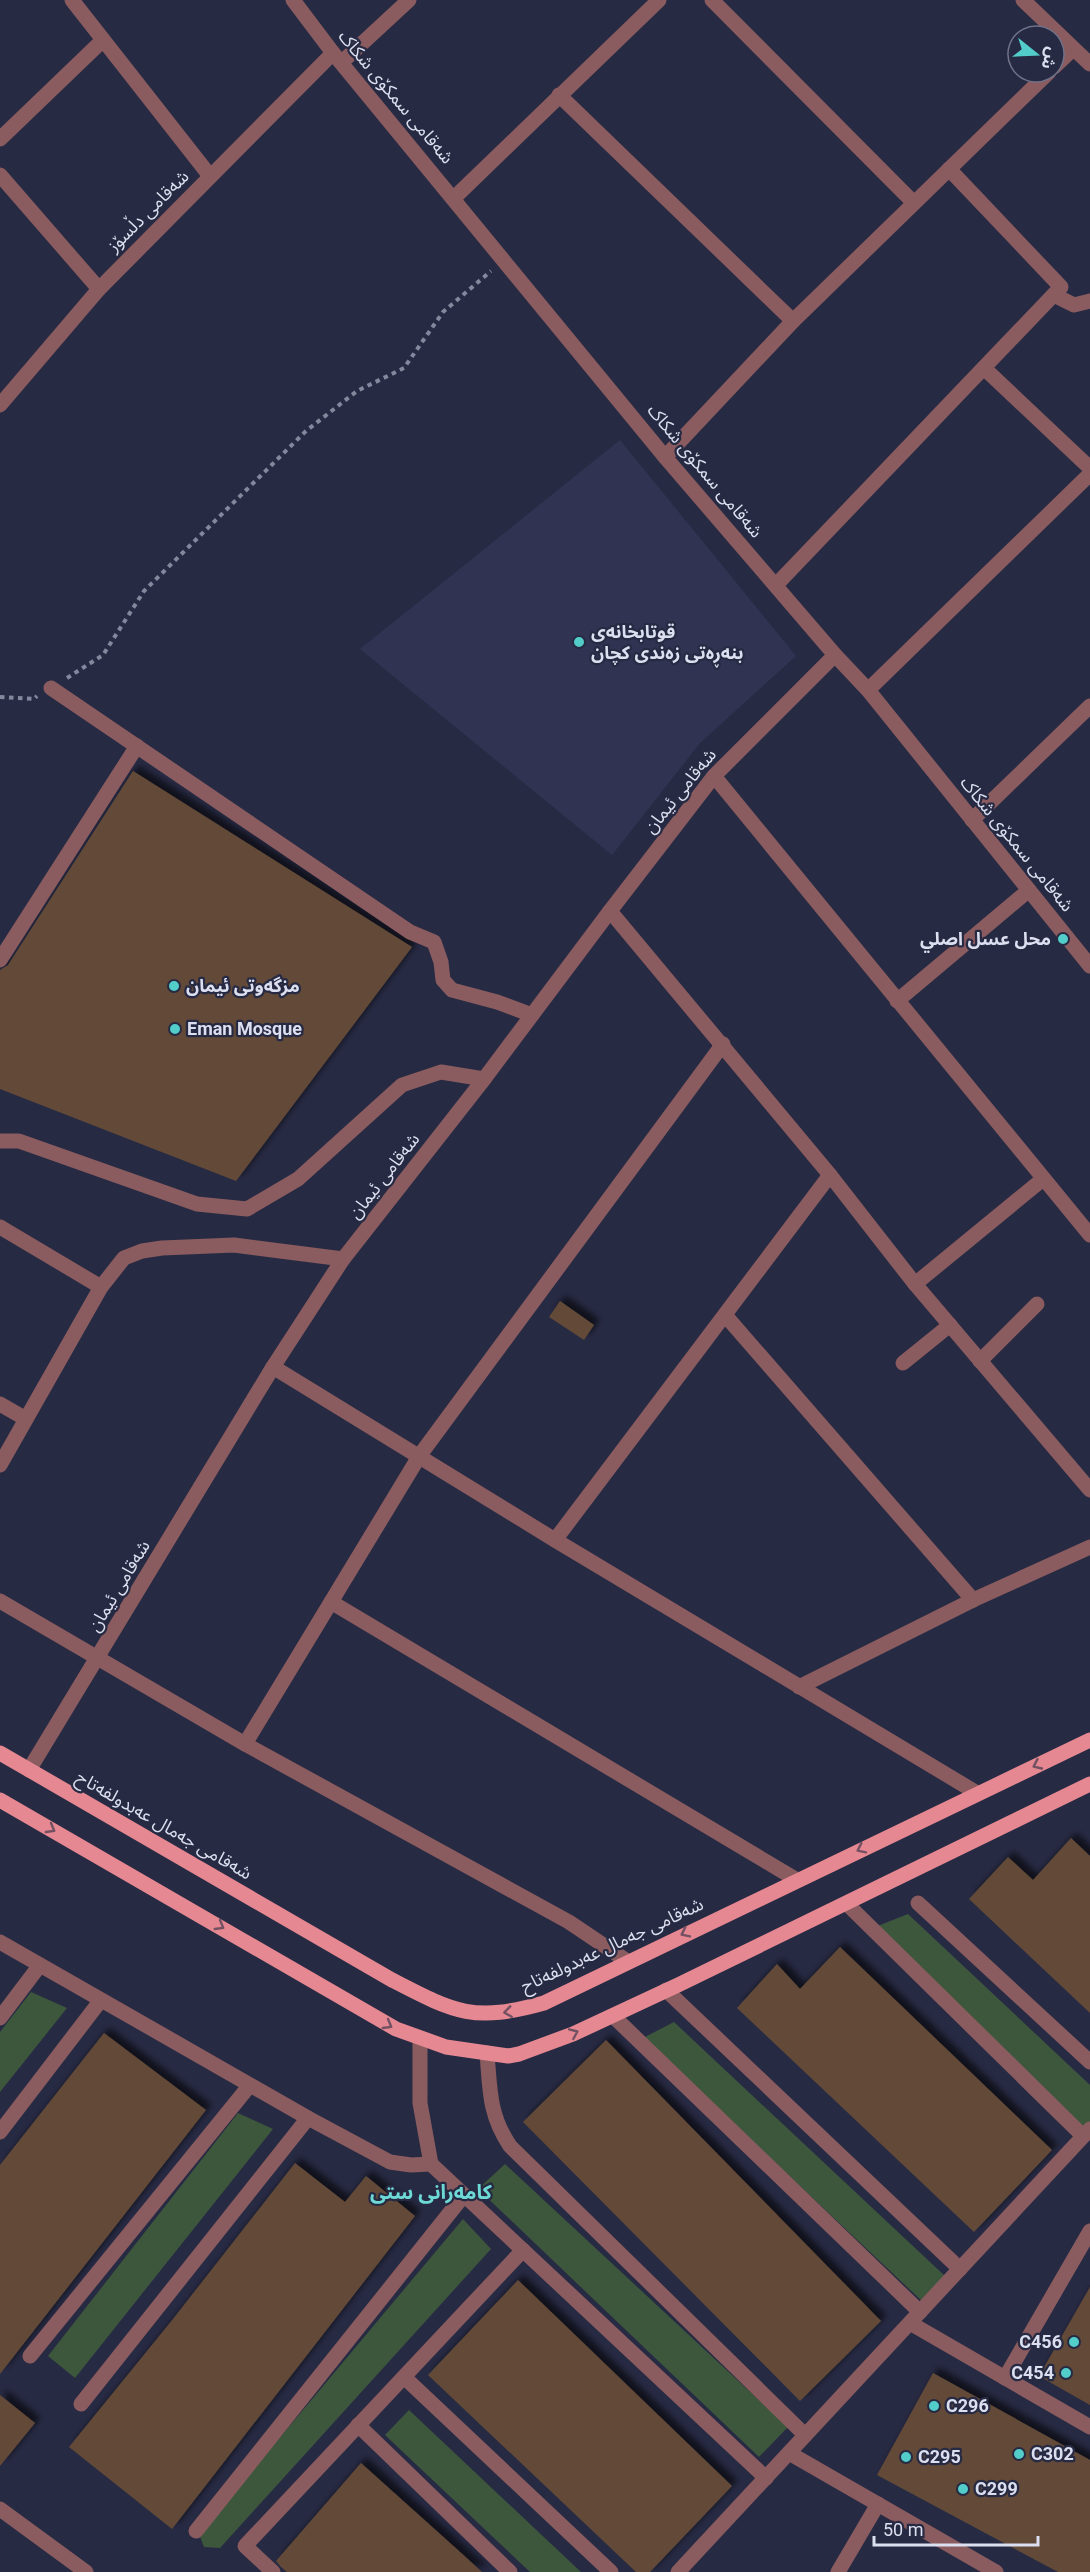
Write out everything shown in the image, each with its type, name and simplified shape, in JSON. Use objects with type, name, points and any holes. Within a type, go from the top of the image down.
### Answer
[{"type":"main road","name":"شەقامی جەمال عەبدولفەتاح","points":[[0,1753],[392,1980],[454,2010],[484,2014],[514,2011],[544,2003],[627,1961],[1090,1740]]},
{"type":"main road","points":[[0,1800],[396,2029],[447,2047],[508,2056],[573,2034],[613,2016],[1090,1784]]},
{"type":"street","points":[[72,0],[210,177]]},
{"type":"street","name":"شەقامی سمکۆی شکاک","points":[[293,0],[337,57],[665,456],[835,655],[868,690],[1029,890],[1087,956]]},
{"type":"street","name":"شەقامی دڵسۆز","points":[[0,405],[99,289],[210,177],[337,57],[409,0]]},
{"type":"street","points":[[454,198],[659,0]]},
{"type":"street","points":[[712,0],[914,203]]},
{"type":"street","points":[[1023,0],[1090,64]]},
{"type":"street","points":[[0,139],[103,40]]},
{"type":"street","points":[[1066,55],[1072,49]]},
{"type":"street","points":[[665,456],[793,321],[1037,84]]},
{"type":"street","points":[[560,95],[793,321]]},
{"type":"street","points":[[776,585],[1062,287],[949,169]]},
{"type":"street","points":[[0,175],[99,289]]},
{"type":"street","points":[[1054,295],[1074,305],[1090,301]]},
{"type":"street","points":[[985,369],[1090,468]]},
{"type":"street","points":[[868,690],[1090,474]]},
{"type":"street","name":"شەقامی ئیمان","points":[[29,1770],[273,1367],[344,1259],[714,776],[835,655]]},
{"type":"street","points":[[51,688],[410,932],[434,942],[441,962],[443,980],[452,990],[497,1002],[532,1015]]},
{"type":"street","points":[[972,820],[1090,706]]},
{"type":"street","points":[[0,960],[137,746]]},
{"type":"street","points":[[714,776],[1090,1235]]},
{"type":"street","points":[[897,1001],[1029,890]]},
{"type":"street","points":[[610,911],[830,1174],[915,1284],[1090,1490]]},
{"type":"street","points":[[245,1744],[420,1455],[723,1044]]},
{"type":"street","points":[[0,1141],[19,1141],[197,1204],[247,1209],[298,1179],[402,1085],[441,1072],[484,1079]]},
{"type":"street","points":[[555,1540],[830,1174]]},
{"type":"street","points":[[915,1284],[1043,1179]]},
{"type":"street","points":[[0,1227],[101,1287]]},
{"type":"street","points":[[0,1465],[101,1287],[124,1258],[142,1251],[162,1248],[234,1245],[344,1259]]},
{"type":"street","points":[[980,1361],[1037,1304]]},
{"type":"street","points":[[725,1315],[973,1600]]},
{"type":"street","points":[[903,1363],[950,1325]]},
{"type":"street","points":[[273,1367],[420,1455],[555,1540],[977,1793]]},
{"type":"street","points":[[0,1404],[26,1419]]},
{"type":"street","points":[[799,1687],[973,1600],[1090,1547]]},
{"type":"street","points":[[0,1601],[245,1744],[569,1922],[627,1961]]},
{"type":"street","points":[[331,1602],[797,1880]]},
{"type":"street","points":[[918,1903],[1090,2062]]},
{"type":"street","points":[[678,2572],[1087,2133],[847,1904]]},
{"type":"street","points":[[0,1942],[308,2118],[390,2162],[411,2165],[432,2164]]},
{"type":"street","points":[[0,2018],[40,1965]]},
{"type":"street","points":[[666,1990],[960,2269]]},
{"type":"street","points":[[0,2132],[101,2000]]},
{"type":"street","points":[[613,2016],[915,2317],[1005,2378],[1090,2427]]},
{"type":"street","points":[[420,2039],[420,2103],[432,2164],[766,2478]]},
{"type":"street","points":[[487,2053],[490,2097],[497,2127],[510,2146],[805,2435]]},
{"type":"street","points":[[30,2356],[250,2085]]},
{"type":"street","points":[[81,2404],[308,2118]]},
{"type":"street","points":[[196,2531],[464,2195]]},
{"type":"street","points":[[1005,2378],[1090,2231]]},
{"type":"street","points":[[273,2572],[245,2546],[523,2250]]},
{"type":"street","points":[[404,2377],[610,2572]]},
{"type":"street","points":[[358,2425],[510,2572]]},
{"type":"street","points":[[789,2452],[996,2572]]},
{"type":"street","points":[[838,2572],[878,2504]]},
{"type":"street","points":[[0,2509],[86,2572]]},
{"type":"path","points":[[0,697],[6,695],[34,699],[103,655],[144,591],[225,509],[306,431],[357,391],[404,368],[443,312],[505,260]]},
{"type":"shaded area","points":[[620,440],[796,656],[700,743],[612,855],[360,649]]},
{"type":"green space","points":[[908,1914],[1090,2085],[1090,2126],[1086,2130],[870,1929]]},
{"type":"green space","points":[[31,1992],[67,2008],[0,2092],[0,2032]]},
{"type":"green space","points":[[674,2022],[946,2277],[923,2302],[643,2038]]},
{"type":"green space","points":[[238,2113],[273,2129],[75,2378],[48,2356]]},
{"type":"green space","points":[[505,2164],[788,2427],[759,2457],[478,2189]]},
{"type":"green space","points":[[463,2219],[491,2249],[220,2548],[204,2547],[199,2534]]},
{"type":"green space","points":[[409,2410],[581,2572],[530,2572],[385,2435]]},
{"type":"building","name":"Eman Mosque","points":[[133,771],[412,947],[236,1181],[0,1089],[0,970],[8,965]]},
{"type":"building","points":[[560,1301],[594,1325],[584,1340],[549,1317]]},
{"type":"building","points":[[1071,1838],[1090,1856],[1090,2013],[969,1899],[1008,1857],[1033,1880]]},
{"type":"building","points":[[840,1947],[1052,2150],[974,2232],[737,2008],[777,1964],[800,1989]]},
{"type":"building","points":[[104,2033],[206,2110],[0,2374],[0,2165]]},
{"type":"building","points":[[606,2040],[881,2321],[800,2401],[523,2122]]},
{"type":"building","points":[[295,2163],[345,2202],[366,2176],[415,2216],[172,2529],[69,2447]]},
{"type":"building","points":[[518,2280],[732,2486],[650,2572],[636,2572],[428,2375]]},
{"type":"building","points":[[1090,2287],[1090,2405],[1039,2376]]},
{"type":"building","points":[[933,2373],[1090,2460],[1090,2572],[1058,2572],[877,2475]]},
{"type":"building","points":[[0,2395],[35,2423],[0,2466]]},
{"type":"building","points":[[361,2463],[482,2572],[287,2572],[281,2567],[276,2561]]},
{"type":"place","name":"قوتابخانەی بنەڕەتی زەندی کچان","points":[[579,642]]},
{"type":"place","name":"محل عسل اصلي","points":[[1063,939]]},
{"type":"place","name":"مزگەوتی ئیمان","points":[[174,986]]},
{"type":"place","name":"Eman Mosque","points":[[175,1029]]},
{"type":"place","name":"C456","points":[[1074,2342]]},
{"type":"place","name":"C454","points":[[1066,2373]]},
{"type":"place","name":"C296","points":[[934,2406]]},
{"type":"place","name":"C302","points":[[1019,2454]]},
{"type":"place","name":"C295","points":[[906,2457]]},
{"type":"place","name":"C299","points":[[963,2489]]},
{"type":"district","name":"كامه‌رانی ستی","points":[[431,2192]]}]
